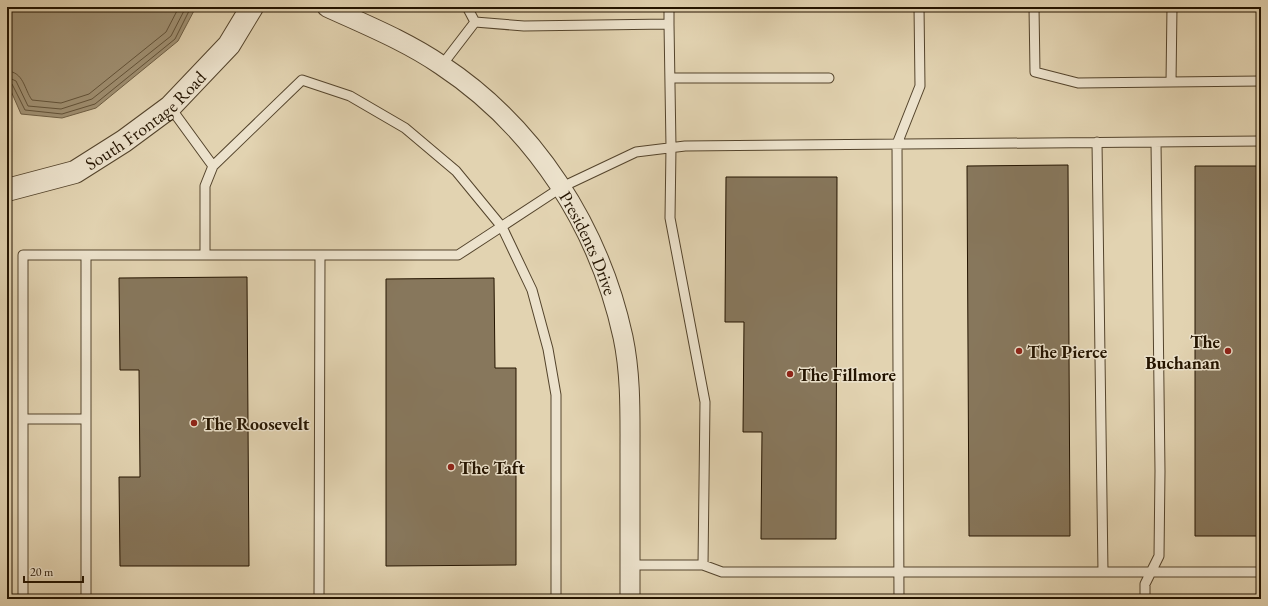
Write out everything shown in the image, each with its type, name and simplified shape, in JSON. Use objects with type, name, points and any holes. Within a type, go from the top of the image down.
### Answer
[{"type":"street","name":"South Frontage Road","points":[[7,190],[75,172],[124,141],[170,107],[229,46],[252,7]]},
{"type":"street","name":"Presidents Drive","points":[[327,7],[406,44],[442,65],[493,104],[534,147],[562,187],[591,242],[608,284],[623,337],[630,390],[630,599]]},
{"type":"lane","points":[[467,7],[475,22]]},
{"type":"lane","points":[[669,7],[671,147],[670,218],[705,402],[703,566]]},
{"type":"lane","points":[[899,599],[897,144],[920,86],[919,7]]},
{"type":"lane","points":[[1034,7],[1035,72],[1078,83],[1261,80]]},
{"type":"lane","points":[[1171,82],[1172,7]]},
{"type":"lane","points":[[442,65],[475,22]]},
{"type":"lane","points":[[475,22],[524,26],[669,24]]},
{"type":"lane","points":[[670,78],[830,78]]},
{"type":"lane","points":[[205,255],[205,186],[213,166],[302,80],[350,96],[405,128],[456,171],[502,227],[532,290],[548,349],[556,395],[556,599]]},
{"type":"lane","points":[[170,107],[213,166]]},
{"type":"lane","points":[[23,599],[23,255],[458,255],[562,187],[636,152],[671,147],[1261,141]]},
{"type":"lane","points":[[1097,142],[1103,572]]},
{"type":"lane","points":[[1145,599],[1145,584],[1152,572],[1158,556],[1160,479],[1156,142]]},
{"type":"lane","points":[[86,255],[86,599]]},
{"type":"lane","points":[[319,599],[320,255]]},
{"type":"lane","points":[[23,419],[86,419]]},
{"type":"lane","points":[[630,566],[703,566],[722,572],[1261,572]]},
{"type":"water","points":[[7,7],[196,7],[178,41],[96,108],[62,118],[21,114],[7,82]]},
{"type":"building","name":"The Pierce","points":[[1068,165],[1070,536],[969,536],[967,166]]},
{"type":"building","name":"The Buchanan","points":[[1195,166],[1261,166],[1261,536],[1195,536]]},
{"type":"building","name":"The Fillmore","points":[[726,177],[837,177],[836,539],[761,539],[762,432],[743,432],[744,322],[725,322]]},
{"type":"building","name":"The Roosevelt","points":[[247,277],[249,566],[120,566],[119,477],[140,477],[139,370],[120,370],[119,278]]},
{"type":"building","name":"The Taft","points":[[494,278],[495,368],[516,368],[516,565],[386,566],[386,279]]},
{"type":"place","name":"The Pierce","points":[[1019,351]]},
{"type":"place","name":"The Buchanan","points":[[1228,351]]},
{"type":"place","name":"The Fillmore","points":[[790,374]]},
{"type":"place","name":"The Roosevelt","points":[[194,423]]},
{"type":"place","name":"The Taft","points":[[451,467]]}]
